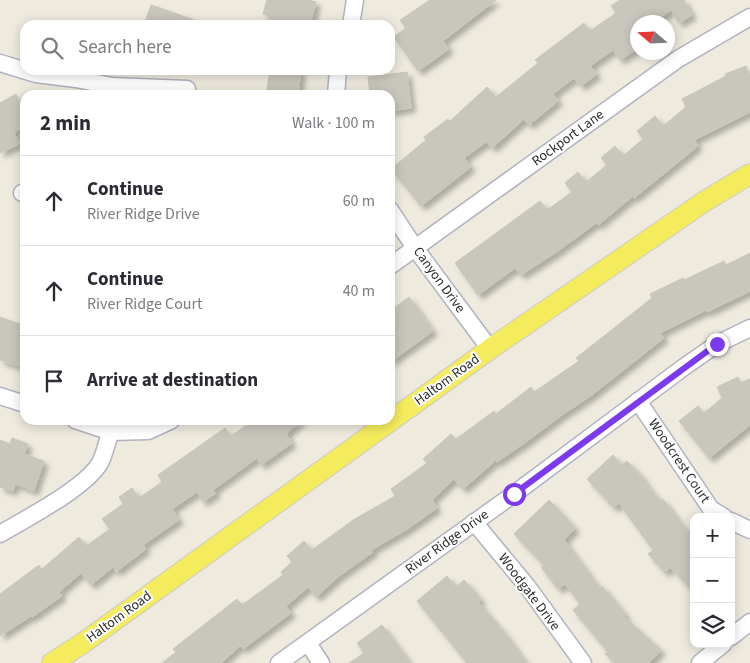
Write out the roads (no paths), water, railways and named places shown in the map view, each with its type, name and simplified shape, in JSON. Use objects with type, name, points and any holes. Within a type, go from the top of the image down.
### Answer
[{"type":"main road","name":"Haltom Road","points":[[395,418],[490,349],[705,201],[750,174]]},
{"type":"main road","name":"Haltom Road","points":[[52,663],[83,643],[385,425]]},
{"type":"street","points":[[352,20],[355,0]]},
{"type":"street","name":"Rockport Lane","points":[[395,262],[678,60],[750,17]]},
{"type":"street","points":[[0,63],[20,69]]},
{"type":"street","points":[[44,75],[112,86],[187,89]]},
{"type":"street","points":[[336,90],[338,75]]},
{"type":"street","name":"Canyon Drive","points":[[395,218],[415,248],[490,349]]},
{"type":"street","name":"River Ridge Drive","points":[[279,663],[514,494],[717,344],[750,328]]},
{"type":"street","points":[[0,396],[20,402]]},
{"type":"street","name":"Woodcrest Court","points":[[638,401],[711,508],[718,513]]},
{"type":"street","points":[[90,425],[111,432],[148,430],[160,425]]},
{"type":"street","points":[[0,534],[59,500],[83,481],[100,463],[111,432]]},
{"type":"street","name":"Woodgate Drive","points":[[474,522],[527,586],[583,663]]},
{"type":"street","points":[[735,523],[750,530]]},
{"type":"street","points":[[735,634],[750,622]]},
{"type":"street","points":[[308,643],[321,663]]},
{"type":"street","points":[[700,663],[718,648]]}]
